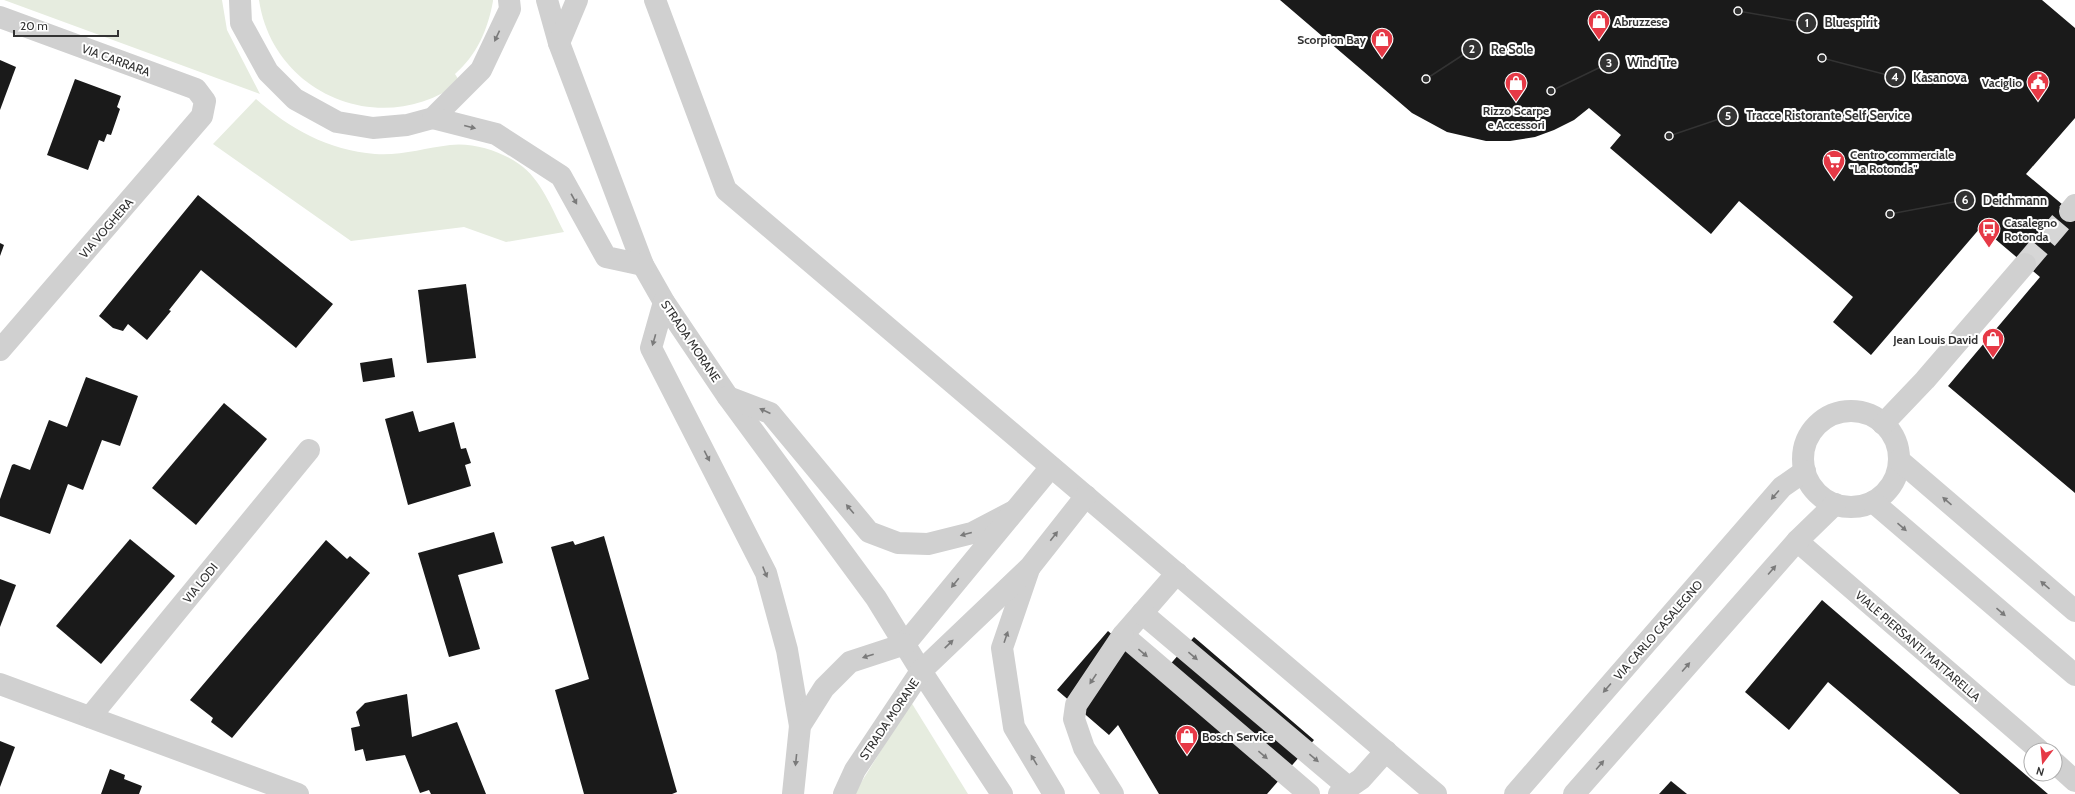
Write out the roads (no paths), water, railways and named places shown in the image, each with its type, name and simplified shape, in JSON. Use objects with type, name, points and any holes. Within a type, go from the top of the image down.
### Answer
[{"type":"street","points":[[240,0],[241,23],[268,72],[295,99],[337,122],[373,128],[407,125],[432,118],[481,70],[510,9],[509,0]]},
{"type":"street","name":"STRADA MORANE","points":[[547,0],[559,42],[643,265],[664,302],[728,397],[876,598],[921,671],[855,770],[844,794]]},
{"type":"street","points":[[559,42],[577,0]]},
{"type":"street","points":[[655,0],[726,190],[1436,794]]},
{"type":"street","name":"VIA CARRARA","points":[[0,17],[196,89],[205,101]]},
{"type":"street","name":"VIA VOGHERA","points":[[0,350],[202,116],[205,101]]},
{"type":"street","points":[[432,118],[496,134],[561,176],[606,258],[643,265]]},
{"type":"street","points":[[1883,424],[1925,380],[2025,264]]},
{"type":"street","points":[[664,302],[651,348],[766,573],[787,650],[800,726],[793,794]]},
{"type":"street","points":[[728,397],[770,412],[869,532],[898,543],[928,544],[972,533],[1014,511]]},
{"type":"street","points":[[1846,412],[1859,412],[1872,416],[1883,424],[1895,440],[1899,460],[1896,476],[1890,487],[1883,495],[1873,502],[1860,506],[1848,507],[1835,504],[1821,497],[1811,486],[1803,462],[1806,443],[1812,431],[1821,422],[1833,415],[1846,412]]},
{"type":"street","name":"VIA LODI","points":[[90,717],[309,450]]},
{"type":"street","points":[[1899,460],[2075,611]]},
{"type":"street","points":[[800,726],[824,688],[850,662],[905,644],[1051,467]]},
{"type":"street","name":"VIA CARLO CASALEGNO","points":[[1515,794],[1782,487],[1805,471]]},
{"type":"street","points":[[1002,794],[921,671],[1030,567],[1086,496]]},
{"type":"street","points":[[1873,502],[2075,675]]},
{"type":"street","points":[[1574,794],[1797,542],[1835,504]]},
{"type":"street","name":"VIALE PIERSANTI MATTARELLA","points":[[1797,542],[2030,742]]},
{"type":"street","points":[[1030,567],[1002,648],[1014,727],[1054,794]]},
{"type":"street","points":[[1113,794],[1084,748],[1074,719],[1076,705],[1122,635],[1177,574]]},
{"type":"street","points":[[1142,613],[1343,791],[1361,779],[1386,752]]},
{"type":"street","points":[[1122,635],[1309,794]]},
{"type":"street","points":[[0,684],[298,794]]},
{"type":"street","points":[[2063,770],[2075,781]]},
{"type":"tunnel","points":[[2025,264],[2070,211]]},
{"type":"place","name":"Bluespirit","points":[[1738,11]]},
{"type":"place","name":"Abruzzese","points":[[1599,40]]},
{"type":"place","name":"Scorpion Bay","points":[[1382,58]]},
{"type":"place","name":"Kasanova","points":[[1822,58]]},
{"type":"place","name":"Re Sole","points":[[1426,79]]},
{"type":"place","name":"Wind Tre","points":[[1551,91]]},
{"type":"place","name":"Rizzo Scarpe e Accessori","points":[[1516,102]]},
{"type":"place","name":"Vaciglio","points":[[2038,102]]},
{"type":"place","name":"Tracce Ristorante Self Service","points":[[1669,136]]},
{"type":"place","name":"Centro commerciale \"La Rotonda\"","points":[[1834,180]]},
{"type":"place","name":"Deichmann","points":[[1890,214]]},
{"type":"place","name":"Casalegno Rotonda","points":[[1989,248]]},
{"type":"place","name":"Jean Louis David","points":[[1993,358]]},
{"type":"place","name":"Bosch Service","points":[[1187,756]]}]
